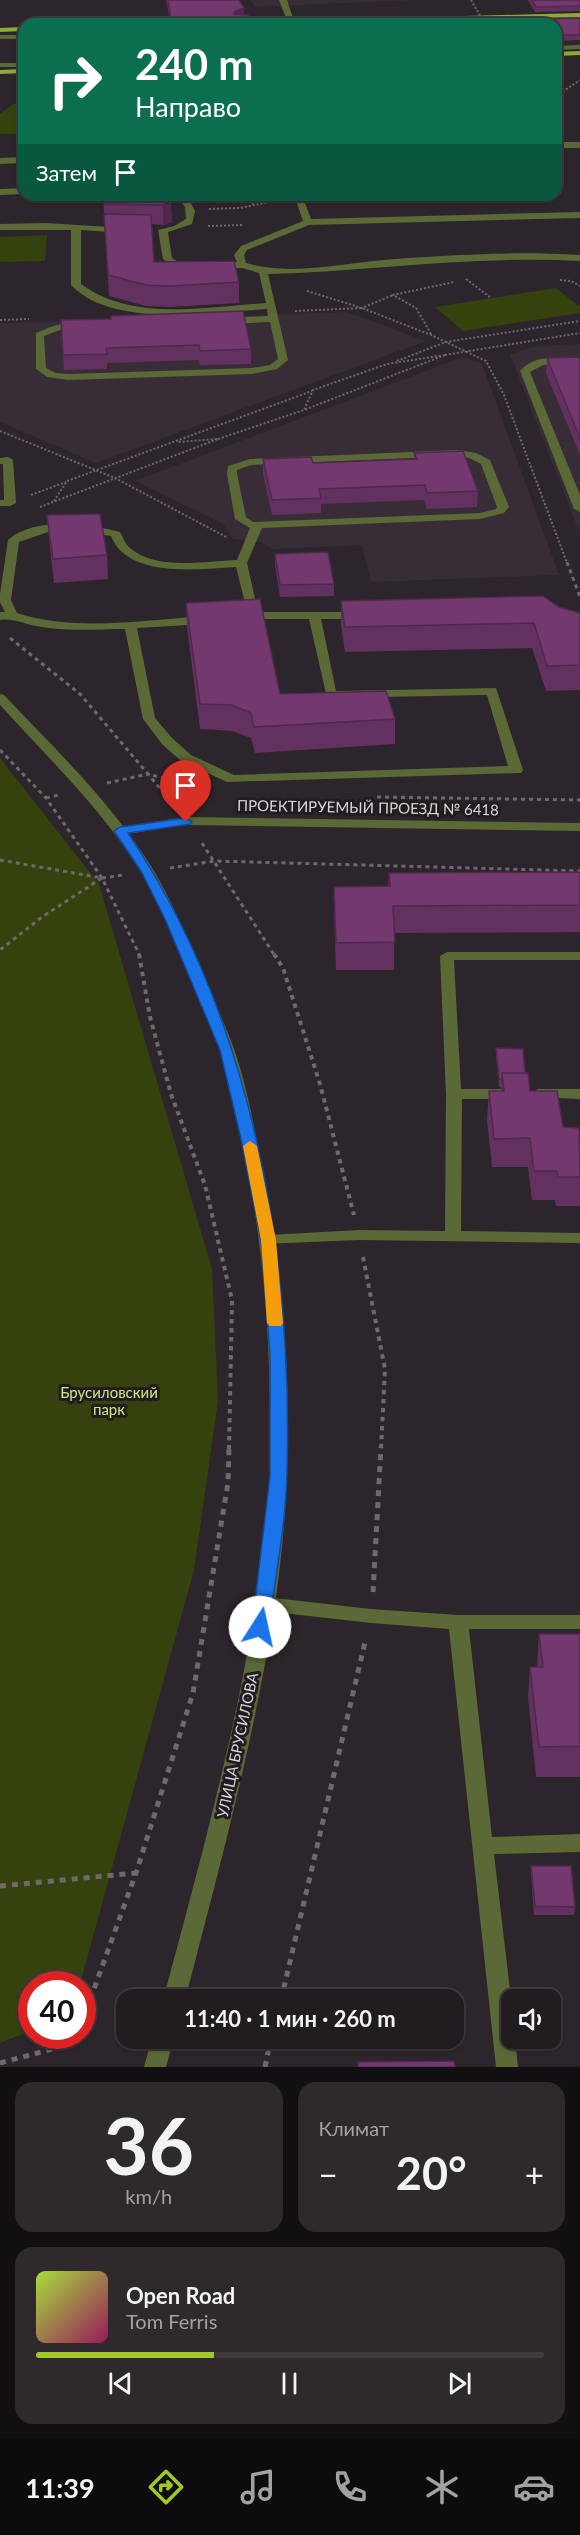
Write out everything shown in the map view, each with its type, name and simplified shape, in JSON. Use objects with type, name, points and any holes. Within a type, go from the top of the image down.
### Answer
[{"type":"main road","points":[[472,18],[580,15]]},
{"type":"main road","points":[[0,30],[18,29]]},
{"type":"main road","points":[[562,54],[580,53]]},
{"type":"main road","points":[[0,72],[18,71]]},
{"type":"street","points":[[283,0],[290,18]]},
{"type":"street","points":[[562,21],[580,20]]},
{"type":"street","points":[[562,29],[580,28]]},
{"type":"street","points":[[0,37],[18,37]]},
{"type":"street","points":[[562,47],[580,46]]},
{"type":"street","points":[[0,58],[18,58]]},
{"type":"street","points":[[0,65],[18,65]]},
{"type":"street","points":[[562,145],[580,145]]},
{"type":"street","points":[[0,161],[18,160]]},
{"type":"street","points":[[0,192],[18,191]]},
{"type":"street","points":[[152,230],[176,228],[189,222],[190,210],[187,201]]},
{"type":"street","points":[[300,201],[308,222]]},
{"type":"street","points":[[242,265],[239,255],[244,248],[308,222],[580,215]]},
{"type":"street","points":[[0,227],[129,230]]},
{"type":"street","points":[[76,228],[76,285],[83,293],[97,302],[135,311],[271,306]]},
{"type":"street","points":[[164,230],[168,259],[175,264],[242,265],[263,271],[338,269],[381,263],[529,255],[580,258]]},
{"type":"street","points":[[89,326],[59,327],[39,335],[41,369],[48,374],[68,377],[264,370],[283,360],[263,271]]},
{"type":"street","points":[[216,321],[274,319]]},
{"type":"street","points":[[193,322],[204,322]]},
{"type":"street","points":[[580,361],[537,363],[525,371],[577,496],[580,509]]},
{"type":"street","points":[[463,454],[486,462],[503,507],[496,513],[480,516],[257,526],[245,524],[241,519],[232,468],[244,463],[463,454]]},
{"type":"street","points":[[0,461],[8,460],[10,502],[0,503]]},
{"type":"street","points":[[257,526],[241,563],[249,617],[372,615]]},
{"type":"street","points":[[221,619],[130,625],[37,623],[6,615],[5,600],[14,540],[27,532],[50,528],[89,527],[116,534],[123,549],[140,560],[178,565],[241,563]]},
{"type":"street","points":[[130,625],[149,719],[167,741],[186,758],[232,779],[516,770],[492,691],[331,695],[314,615]]},
{"type":"street","name":"УЛИЦА БРУСИЛОВА","points":[[0,698],[84,788],[120,831],[147,871],[172,919],[227,1050],[249,1139],[268,1240],[278,1355],[279,1476],[265,1604],[229,1790],[177,1989]]},
{"type":"street","name":"ПРОЕКТИРУЕМЫЙ ПРОЕЗД № 6418","points":[[120,831],[186,822],[580,827]]},
{"type":"street","points":[[453,1237],[454,1094],[447,956],[580,956]]},
{"type":"street","points":[[454,1094],[580,1094]]},
{"type":"street","points":[[268,1240],[359,1235],[580,1238]]},
{"type":"street","points":[[265,1604],[371,1616],[458,1622],[580,1622]]},
{"type":"street","points":[[458,1622],[507,2067]]},
{"type":"street","points":[[483,1846],[580,1843]]},
{"type":"street","points":[[154,2067],[160,2049]]},
{"type":"path","points":[[471,0],[481,18]]},
{"type":"path","points":[[562,92],[580,80]]},
{"type":"path","points":[[248,201],[256,206]]},
{"type":"path","points":[[190,210],[256,206],[274,201]]},
{"type":"path","points":[[263,271],[292,286],[362,308],[431,335],[486,361],[504,395],[579,589],[580,597]]},
{"type":"path","points":[[362,308],[393,295],[466,279],[492,298]]},
{"type":"path","points":[[571,281],[580,286]]},
{"type":"path","points":[[393,295],[416,308],[431,335]]},
{"type":"path","points":[[54,501],[67,481],[95,469],[446,342],[580,321]]},
{"type":"path","points":[[387,364],[580,333]]},
{"type":"path","points":[[33,510],[218,439],[304,410],[445,355]]},
{"type":"path","points":[[304,410],[313,390]]},
{"type":"path","points":[[0,431],[115,478],[246,549]]},
{"type":"path","points":[[171,442],[218,439]]},
{"type":"path","points":[[0,750],[46,798],[102,878],[141,958],[150,1017],[171,1094],[205,1185],[232,1300],[228,1483],[193,1693],[136,1873],[96,1983]]},
{"type":"path","points":[[148,774],[215,861],[283,968],[320,1084],[359,1235],[385,1369],[371,1616],[283,1989]]},
{"type":"path","points":[[0,860],[102,878]]},
{"type":"path","points":[[215,861],[580,871]]},
{"type":"path","points":[[0,950],[42,917],[102,878]]},
{"type":"path","points":[[0,1886],[136,1873]]},
{"type":"path","points":[[0,2063],[52,2049]]},
{"type":"path","points":[[265,2067],[269,2049]]},
{"type":"shaded area","points":[[251,0],[416,0],[254,7]]},
{"type":"shaded area","points":[[347,312],[426,341],[96,463],[0,422],[0,323]]},
{"type":"shaded area","points":[[580,344],[580,534],[510,354],[537,346]]},
{"type":"shaded area","points":[[463,357],[482,364],[559,575],[371,582],[362,545],[274,549],[260,542],[233,539],[224,524],[135,481]]},
{"type":"green space","points":[[13,104],[18,104],[18,134],[0,134],[0,114]]},
{"type":"green space","points":[[47,235],[45,261],[0,262],[0,237]]},
{"type":"green space","points":[[556,288],[580,307],[580,313],[463,331],[435,307]]},
{"type":"green space","name":"Брусиловский парк","points":[[0,758],[99,884],[212,1269],[218,1401],[194,1570],[84,1971],[18,1971],[18,2036],[0,2043]]},
{"type":"building","points":[[168,0],[239,0],[244,8],[235,11],[234,14],[248,15],[250,18],[171,18]]},
{"type":"building","points":[[532,0],[580,0],[580,6],[536,7]]},
{"type":"building","points":[[562,18],[580,18],[580,35],[562,35]]},
{"type":"building","points":[[104,201],[171,202],[163,205],[104,204]]},
{"type":"building","points":[[104,214],[151,215],[154,262],[234,261],[239,282],[146,285],[108,275]]},
{"type":"building","points":[[243,311],[251,349],[200,351],[199,345],[106,348],[107,354],[63,355],[61,320]]},
{"type":"building","points":[[580,357],[580,438],[547,358]]},
{"type":"building","points":[[463,451],[478,491],[427,493],[425,485],[319,489],[321,498],[272,500],[263,459],[311,457],[313,463],[417,459],[414,453]]},
{"type":"building","points":[[100,514],[107,555],[53,559],[47,515]]},
{"type":"building","points":[[328,552],[334,584],[280,585],[275,554]]},
{"type":"building","points":[[543,596],[559,607],[580,613],[580,665],[547,666],[534,623],[345,627],[341,601]]},
{"type":"building","points":[[260,599],[280,694],[386,691],[395,719],[254,727],[251,713],[232,705],[200,704],[186,603]]},
{"type":"building","points":[[580,872],[580,905],[393,906],[395,942],[336,943],[334,887],[390,886],[389,873]]},
{"type":"building","points":[[496,1048],[523,1049],[525,1073],[502,1073],[502,1079],[499,1079]]},
{"type":"building","points":[[502,1073],[528,1073],[530,1091],[557,1091],[563,1127],[579,1128],[580,1177],[558,1177],[557,1171],[534,1171],[530,1138],[494,1139],[489,1091],[504,1091]]},
{"type":"building","points":[[539,1634],[580,1634],[580,1746],[539,1747],[530,1667],[543,1667]]},
{"type":"building","points":[[531,1866],[571,1866],[575,1907],[535,1906]]},
{"type":"building","points":[[454,2061],[455,2067],[358,2067],[358,2062]]},
{"type":"slow traffic","points":[[250,1146],[268,1240],[275,1323]]},
{"type":"route","points":[[186,822],[120,831],[147,871],[172,919],[227,1050],[249,1139],[268,1240],[278,1355],[279,1476],[265,1604],[260,1627]]}]
